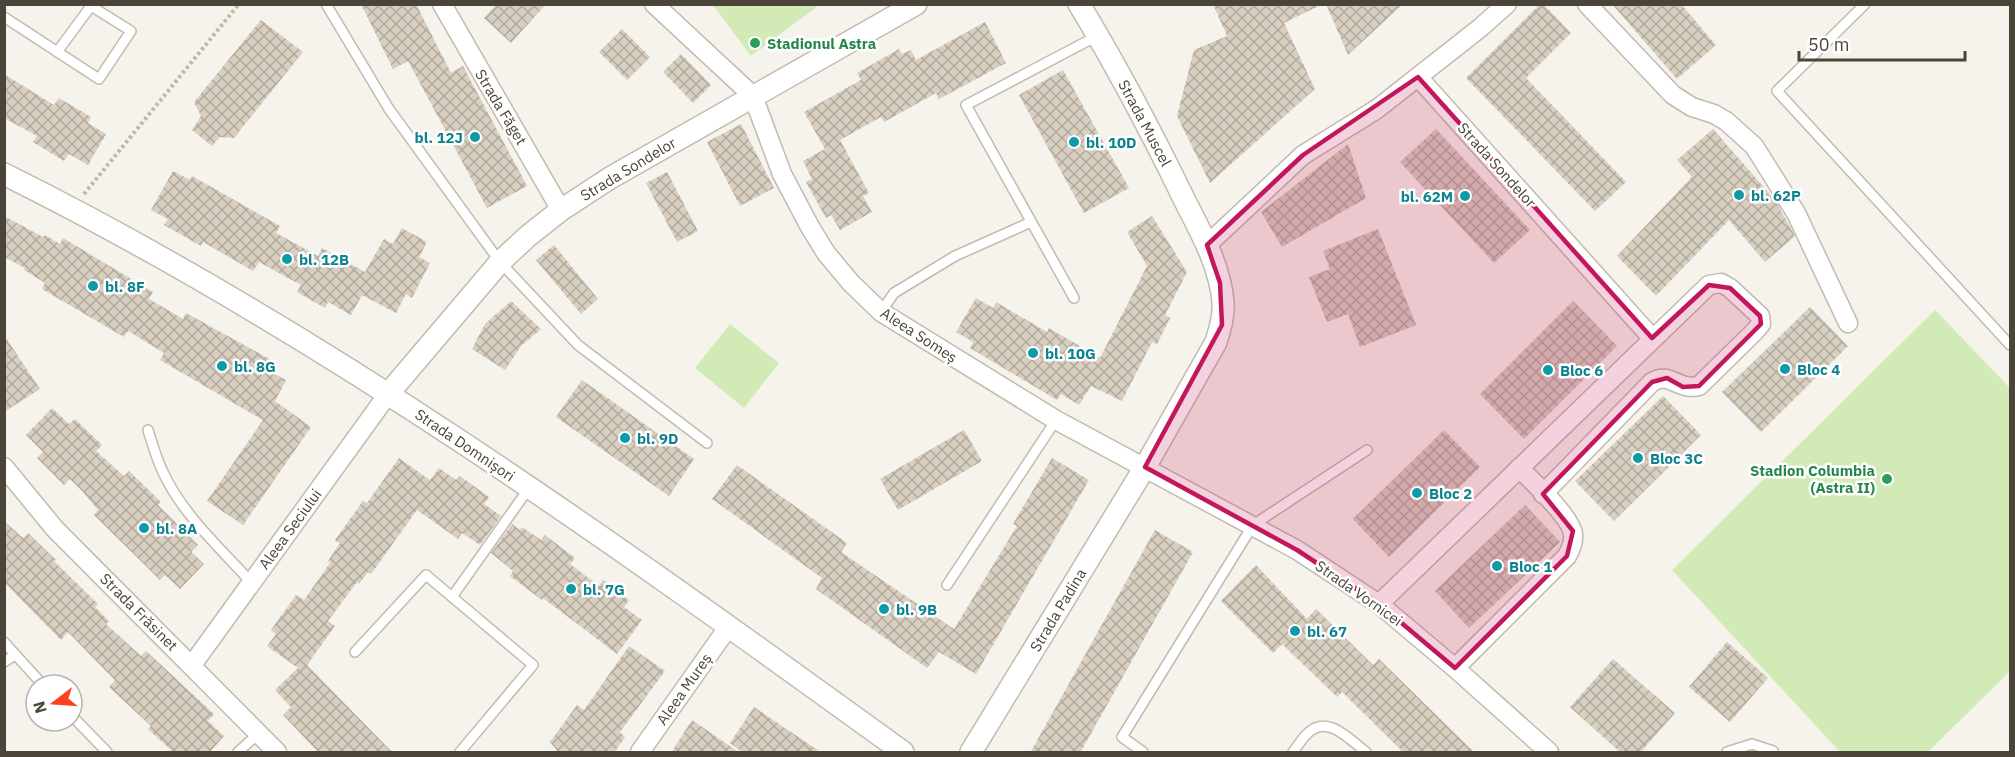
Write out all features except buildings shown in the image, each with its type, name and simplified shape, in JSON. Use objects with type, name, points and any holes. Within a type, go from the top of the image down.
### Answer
[{"type":"street","name":"Strada Făget","points":[[442,4],[561,210]]},
{"type":"street","points":[[654,4],[753,96]]},
{"type":"street","name":"Strada Sondelor","points":[[388,394],[500,262],[561,210],[610,178],[916,4]]},
{"type":"street","name":"Strada Muscel","points":[[1079,4],[1166,162],[1207,245],[1220,283],[1223,303],[1222,325],[1216,342],[1145,467]]},
{"type":"street","points":[[1207,245],[1303,155],[1377,109],[1507,4]]},
{"type":"street","points":[[1587,4],[1673,95],[1692,107],[1714,114],[1726,121],[1754,146],[1796,213],[1848,323]]},
{"type":"street","name":"Strada Sondelor","points":[[1418,77],[1646,345],[1667,378]]},
{"type":"street","name":"Aleea Someș","points":[[753,96],[782,174],[810,227],[826,253],[851,283],[881,312],[1056,420],[1145,467]]},
{"type":"street","name":"Strada Domnișori","points":[[4,174],[73,208],[208,284],[388,394],[729,626],[903,753]]},
{"type":"street","points":[[1379,604],[1709,285],[1721,284],[1731,288],[1760,316],[1761,324],[1755,331],[1699,386],[1683,387],[1667,378],[1658,378],[1652,382],[1543,494]]},
{"type":"street","name":"Aleea Seciului","points":[[192,665],[388,394]]},
{"type":"street","name":"Strada Frăsinet","points":[[4,467],[55,529],[277,753]]},
{"type":"street","name":"Strada Vornicei","points":[[1145,467],[1297,550],[1379,604],[1455,668],[1548,752]]},
{"type":"street","name":"Strada Padina","points":[[971,753],[1145,467]]},
{"type":"street","points":[[1455,668],[1568,556],[1573,543],[1573,531],[1568,520],[1519,468]]},
{"type":"street","name":"Aleea Mureș","points":[[640,753],[729,626]]},
{"type":"lane","points":[[326,4],[389,109],[500,262],[579,345],[707,443]]},
{"type":"lane","points":[[1865,4],[1778,91],[2010,345]]},
{"type":"lane","points":[[4,17],[57,52],[99,79],[131,31],[91,6],[57,52]]},
{"type":"lane","points":[[1074,298],[966,105],[1098,36]]},
{"type":"lane","points":[[881,312],[894,293],[955,256],[1031,222]]},
{"type":"lane","points":[[947,585],[1056,420]]},
{"type":"lane","points":[[148,430],[162,470],[175,493],[194,519],[251,582]]},
{"type":"lane","points":[[1143,753],[1122,737],[1253,525],[1367,450]]},
{"type":"lane","points":[[452,597],[529,488]]},
{"type":"lane","points":[[355,652],[426,575],[533,665],[460,753]]},
{"type":"lane","points":[[4,642],[32,673]]},
{"type":"lane","points":[[4,662],[15,655]]},
{"type":"lane","points":[[1293,753],[1308,733],[1319,726],[1328,726],[1338,730],[1359,750]]},
{"type":"lane","points":[[84,729],[106,753]]},
{"type":"lane","points":[[238,753],[259,733]]},
{"type":"lane","points":[[1727,753],[1752,744],[1773,751]]},
{"type":"path","points":[[73,208],[239,4]]},
{"type":"highlighted area","points":[[1418,77],[1652,338],[1709,285],[1730,288],[1760,316],[1761,324],[1699,386],[1683,387],[1667,378],[1652,382],[1543,494],[1573,531],[1567,556],[1455,668],[1379,604],[1297,550],[1145,467],[1222,325],[1220,283],[1207,245],[1303,155]]},
{"type":"green space","name":"Stadionul Astra","points":[[713,5],[819,5],[751,56]]},
{"type":"green space","name":"Stadion Columbia (Astra II)","points":[[1935,310],[2010,388],[2010,671],[1928,752],[1840,752],[1672,570]]},
{"type":"green space","points":[[730,324],[779,363],[744,408],[695,368]]},
{"type":"place","name":"Stadionul Astra","points":[[755,43]]},
{"type":"place","name":"bl. 12J","points":[[475,137]]},
{"type":"place","name":"bl. 10D","points":[[1074,142]]},
{"type":"place","name":"bl. 62P","points":[[1739,195]]},
{"type":"place","name":"bl. 62M","points":[[1465,196]]},
{"type":"place","name":"bl. 12B","points":[[287,259]]},
{"type":"place","name":"bl. 8F","points":[[93,286]]},
{"type":"place","name":"bl. 10G","points":[[1033,353]]},
{"type":"place","name":"bl. 8G","points":[[222,366]]},
{"type":"place","name":"Bloc 4","points":[[1785,369]]},
{"type":"place","name":"Bloc 6","points":[[1548,370]]},
{"type":"place","name":"bl. 9D","points":[[625,438]]},
{"type":"place","name":"Bloc 3C","points":[[1638,458]]},
{"type":"place","name":"Stadion Columbia (Astra II)","points":[[1887,479]]},
{"type":"place","name":"Bloc 2","points":[[1417,493]]},
{"type":"place","name":"bl. 8A","points":[[144,528]]},
{"type":"place","name":"Bloc 1","points":[[1497,566]]},
{"type":"place","name":"bl. 7G","points":[[571,589]]},
{"type":"place","name":"bl. 9B","points":[[884,609]]},
{"type":"place","name":"bl. 67","points":[[1295,631]]}]
